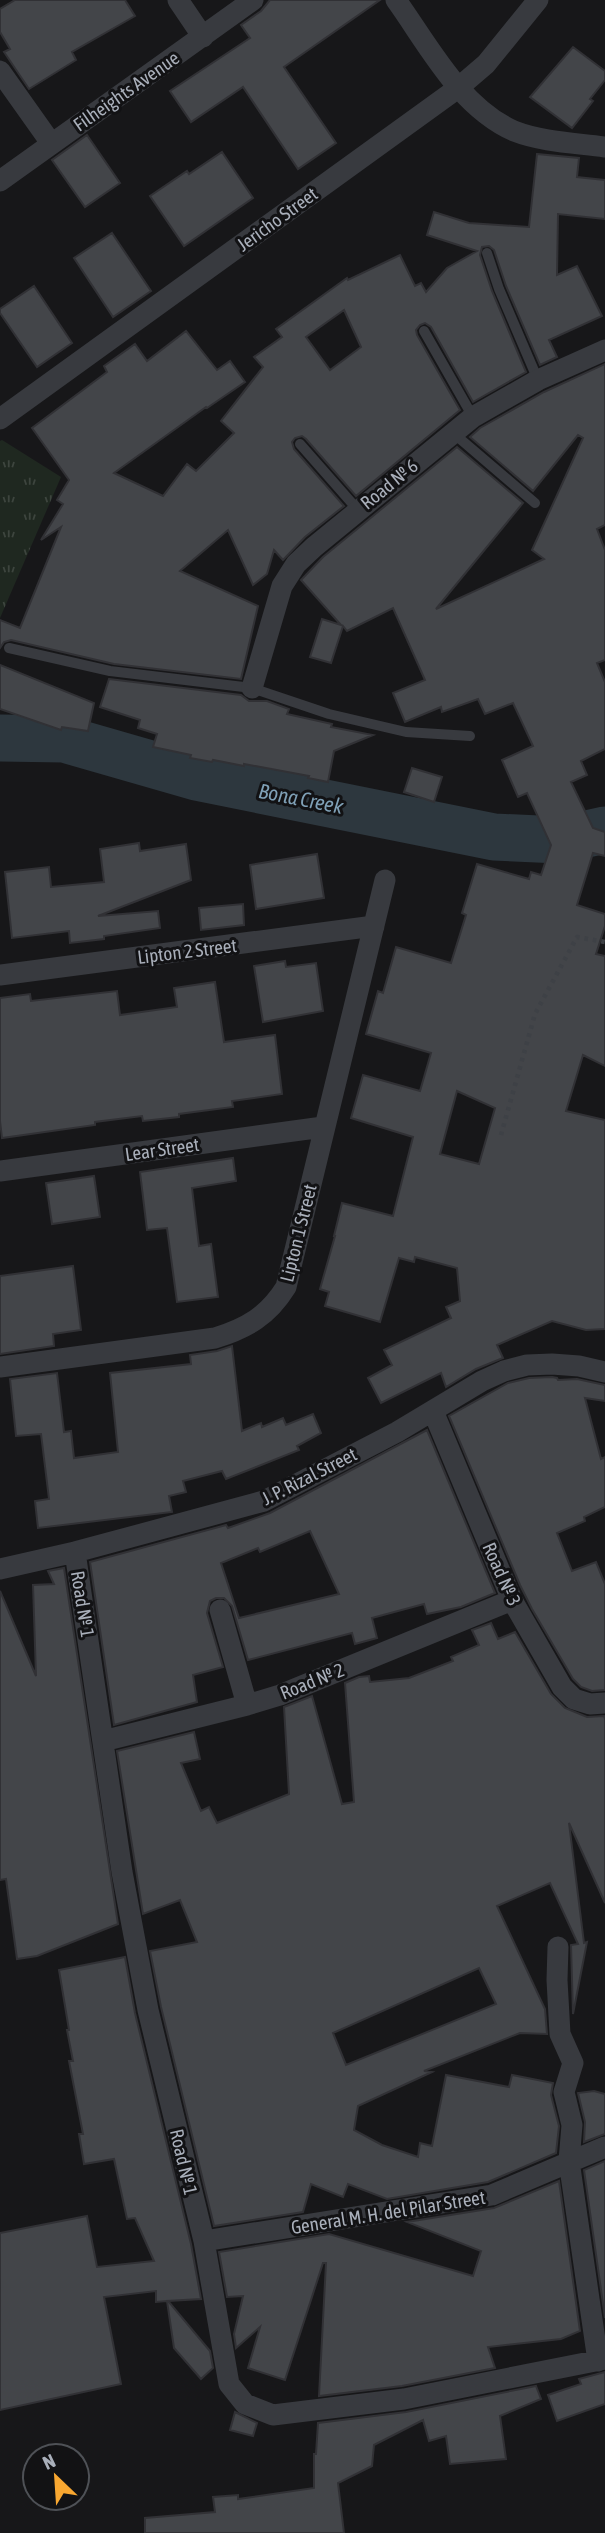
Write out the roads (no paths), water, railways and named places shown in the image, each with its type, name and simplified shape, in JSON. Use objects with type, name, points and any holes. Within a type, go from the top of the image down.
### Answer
[{"type":"street","points":[[178,0],[203,37]]},
{"type":"street","name":"Filheights Avenue","points":[[0,181],[253,0]]},
{"type":"street","points":[[396,0],[458,88],[487,116],[515,131],[547,139],[605,147]]},
{"type":"street","name":"Jericho Street","points":[[0,419],[458,88],[486,64],[538,0]]},
{"type":"street","points":[[0,71],[51,143]]},
{"type":"street","name":"Road № 6","points":[[252,688],[282,586],[296,564],[473,417],[538,380],[605,350]]},
{"type":"street","name":"Lipton 1 Street","points":[[0,1367],[215,1338],[258,1320],[276,1304],[286,1287],[384,880]]},
{"type":"street","name":"Lipton 2 Street","points":[[0,975],[374,926]]},
{"type":"street","name":"Lear Street","points":[[0,1171],[323,1127]]},
{"type":"street","name":"J. P. Rizal Street","points":[[0,1569],[75,1552],[264,1501],[433,1411],[482,1381],[527,1365],[579,1366],[605,1372]]},
{"type":"street","name":"Road № 3","points":[[433,1411],[512,1600],[562,1687],[574,1699],[590,1704],[605,1703]]},
{"type":"street","name":"Road № 1","points":[[75,1552],[122,1871],[148,2010],[204,2241],[229,2384],[244,2404],[272,2416],[404,2399],[601,2360]]},
{"type":"street","name":"Road № 2","points":[[103,1741],[280,1695],[512,1600]]},
{"type":"street","points":[[219,1610],[247,1705]]},
{"type":"street","points":[[558,1947],[560,2034],[573,2063],[564,2092],[572,2125],[569,2161],[601,2360]]},
{"type":"street","name":"General M. H. del Pilar Street","points":[[204,2241],[492,2195],[605,2147]]},
{"type":"lane","points":[[487,253],[499,289],[538,380]]},
{"type":"lane","points":[[425,331],[473,417]]},
{"type":"lane","points":[[453,432],[535,503]]},
{"type":"lane","points":[[300,444],[358,510]]},
{"type":"lane","points":[[9,648],[110,671],[252,688],[329,715],[407,732],[470,736]]},
{"type":"waterway","name":"Bona Creek","points":[[0,738],[64,739],[196,777],[494,837],[560,840],[605,830]]}]
